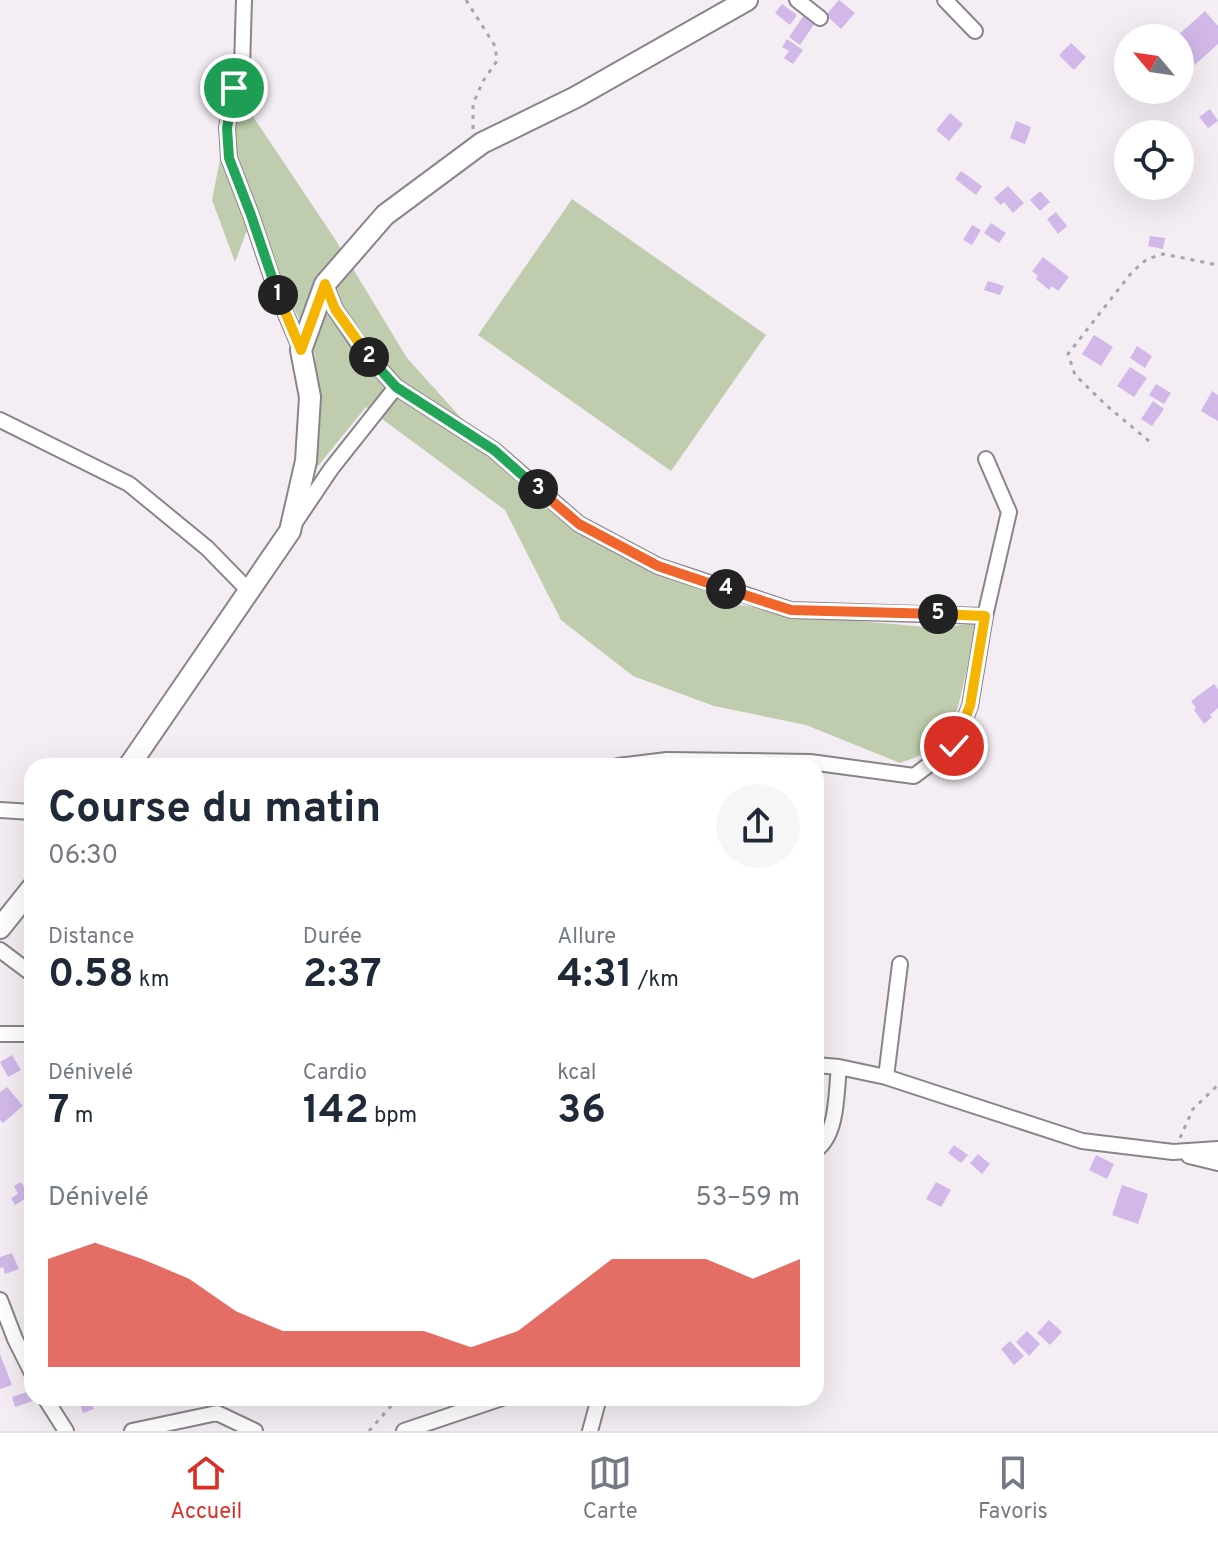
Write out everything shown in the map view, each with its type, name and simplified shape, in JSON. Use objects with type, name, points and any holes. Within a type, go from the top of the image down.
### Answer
[{"type":"street","points":[[244,0],[242,67],[234,88],[227,128],[229,158],[277,293],[301,350],[310,397],[306,461],[290,531]]},
{"type":"street","points":[[301,350],[325,284],[385,215],[482,143],[576,97],[747,0]]},
{"type":"street","points":[[797,0],[820,18]]},
{"type":"street","points":[[945,0],[975,31]]},
{"type":"street","points":[[325,284],[335,309],[362,349],[396,387],[494,450],[579,524],[658,566],[791,610],[985,616]]},
{"type":"street","points":[[134,758],[331,469],[396,387]]},
{"type":"street","points":[[0,420],[129,484],[207,548],[249,591]]},
{"type":"street","points":[[824,764],[914,776],[954,746],[970,706],[985,616],[1009,512],[986,459]]},
{"type":"street","points":[[0,810],[24,812]]},
{"type":"street","points":[[0,928],[24,898]]},
{"type":"street","points":[[0,950],[24,968]]},
{"type":"street","points":[[886,1077],[900,964]]},
{"type":"street","points":[[0,1034],[24,1034]]},
{"type":"street","points":[[824,1066],[886,1077],[1082,1141],[1173,1152],[1218,1163]]},
{"type":"street","points":[[824,1143],[831,1133],[839,1067]]},
{"type":"street","points":[[1173,1152],[1218,1149]]},
{"type":"street","points":[[0,1300],[24,1357]]},
{"type":"street","points":[[0,1347],[15,1339]]},
{"type":"street","points":[[50,1406],[66,1431]]},
{"type":"street","points":[[404,1431],[478,1406]]},
{"type":"street","points":[[590,1431],[597,1406]]},
{"type":"street","points":[[132,1431],[217,1413],[255,1431]]},
{"type":"path","points":[[466,0],[495,46],[497,61],[483,81],[473,104],[472,129],[482,143]]},
{"type":"path","points":[[1149,441],[1075,375],[1068,354],[1132,272],[1147,259],[1163,254],[1218,265]]},
{"type":"path","points":[[1173,1152],[1193,1109],[1218,1085]]},
{"type":"path","points":[[369,1431],[391,1406]]},
{"type":"green space","points":[[234,88],[335,239],[407,358],[538,503],[644,568],[741,605],[825,618],[938,628],[976,623],[957,710],[943,739],[926,752],[900,763],[806,725],[714,706],[633,676],[561,620],[505,510],[366,407],[318,466],[312,455],[317,403],[315,354],[252,217],[235,262],[212,200]]},
{"type":"green space","points":[[572,199],[766,335],[671,471],[478,335]]},
{"type":"building","points":[[839,0],[855,13],[841,29],[826,15]]},
{"type":"building","points":[[782,4],[797,15],[790,25],[775,13]]},
{"type":"building","points":[[1205,11],[1218,26],[1218,44],[1194,66],[1194,24],[1191,24]]},
{"type":"building","points":[[804,15],[815,23],[800,45],[789,37]]},
{"type":"building","points":[[787,39],[803,50],[793,64],[784,58],[789,51],[782,47]]},
{"type":"building","points":[[1071,43],[1086,57],[1074,70],[1059,55]]},
{"type":"building","points":[[1210,109],[1218,121],[1208,128],[1199,117]]},
{"type":"building","points":[[950,113],[963,124],[949,141],[936,130]]},
{"type":"building","points":[[1016,121],[1031,127],[1025,144],[1010,138]]},
{"type":"building","points":[[961,171],[982,186],[976,195],[955,179]]},
{"type":"building","points":[[1008,186],[1024,203],[1013,213],[1004,202],[1001,205],[994,198]]},
{"type":"building","points":[[1040,191],[1050,202],[1040,211],[1030,200]]},
{"type":"building","points":[[1056,212],[1067,226],[1058,234],[1047,219]]},
{"type":"building","points":[[991,223],[1006,233],[999,243],[984,233]]},
{"type":"building","points":[[972,225],[981,230],[972,245],[963,240]]},
{"type":"building","points":[[1150,236],[1165,238],[1163,249],[1148,246]]},
{"type":"building","points":[[1043,257],[1069,277],[1058,291],[1052,286],[1049,290],[1032,271]]},
{"type":"building","points":[[988,281],[1004,286],[1000,295],[984,290]]},
{"type":"building","points":[[1094,335],[1113,347],[1101,366],[1082,354]]},
{"type":"building","points":[[1137,346],[1152,356],[1145,368],[1130,358]]},
{"type":"building","points":[[1130,367],[1147,378],[1134,397],[1117,386]]},
{"type":"building","points":[[1156,384],[1171,393],[1164,404],[1149,395]]},
{"type":"building","points":[[1212,391],[1218,395],[1218,421],[1201,411]]},
{"type":"building","points":[[1153,401],[1164,409],[1152,426],[1141,419]]},
{"type":"building","points":[[1214,684],[1218,689],[1218,708],[1204,724],[1191,701]]},
{"type":"building","points":[[12,1055],[21,1070],[8,1077],[0,1062]]},
{"type":"building","points":[[7,1087],[23,1106],[3,1123],[0,1120],[0,1092]]},
{"type":"building","points":[[954,1145],[968,1155],[961,1163],[948,1153]]},
{"type":"building","points":[[978,1154],[990,1164],[982,1174],[970,1163]]},
{"type":"building","points":[[1096,1155],[1114,1164],[1107,1179],[1089,1170]]},
{"type":"building","points":[[21,1182],[24,1187],[24,1200],[15,1205],[11,1198],[18,1194],[14,1186]]},
{"type":"building","points":[[936,1182],[951,1190],[941,1207],[926,1199]]},
{"type":"building","points":[[1122,1185],[1148,1194],[1138,1224],[1112,1215]]},
{"type":"building","points":[[12,1253],[19,1269],[5,1274],[3,1267],[0,1268],[0,1257]]},
{"type":"building","points":[[1049,1320],[1062,1332],[1050,1345],[1037,1333]]},
{"type":"building","points":[[1027,1331],[1040,1344],[1029,1356],[1016,1342]]},
{"type":"building","points":[[1010,1341],[1024,1356],[1014,1365],[1001,1349]]},
{"type":"building","points":[[0,1354],[12,1385],[0,1389]]},
{"type":"building","points":[[24,1393],[24,1404],[15,1407],[12,1397]]},
{"type":"building","points":[[81,1406],[93,1406],[94,1409],[83,1413]]},
{"type":"route","points":[[234,88],[227,128],[229,158],[277,293],[301,350],[325,284],[335,309],[362,349],[396,387],[494,450],[579,524],[658,566],[791,610],[985,616],[970,706],[954,746]]}]
